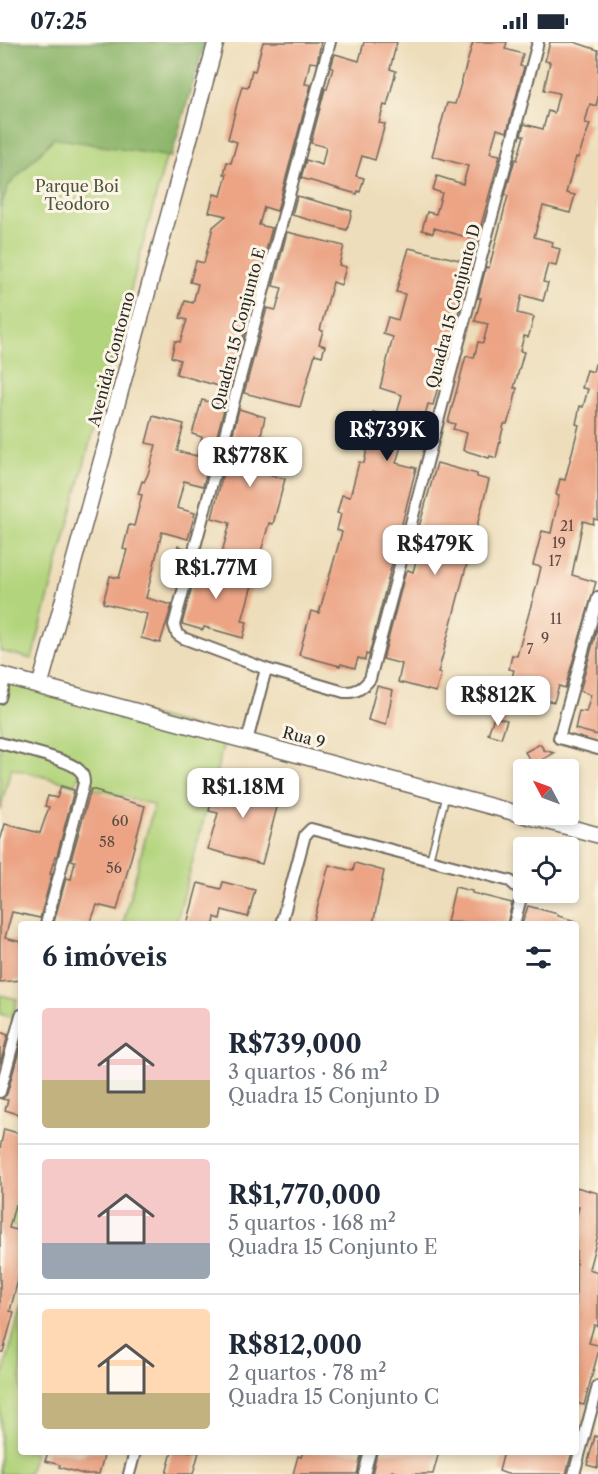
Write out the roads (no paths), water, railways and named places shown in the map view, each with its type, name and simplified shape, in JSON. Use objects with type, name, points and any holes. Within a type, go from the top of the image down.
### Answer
[{"type":"street","name":"Avenida Contorno","points":[[40,685],[216,42]]},
{"type":"street","name":"Quadra 15 Conjunto E","points":[[266,669],[183,638],[177,634],[174,625],[330,42]]},
{"type":"street","name":"Quadra 15 Conjunto D","points":[[266,669],[344,692],[359,689],[370,679],[538,42]]},
{"type":"street","points":[[598,597],[559,738],[598,749]]},
{"type":"street","points":[[247,741],[266,669]]},
{"type":"street","name":"Rua 9","points":[[3,675],[598,835]]},
{"type":"street","points":[[0,698],[3,675]]},
{"type":"street","points":[[0,743],[67,763],[81,771],[84,778],[47,921]]},
{"type":"street","points":[[282,921],[305,836],[311,829],[510,881],[522,894],[515,921]]},
{"type":"street","points":[[0,1092],[18,1026]]},
{"type":"street","points":[[574,1474],[598,1386]]},
{"type":"street","points":[[129,1474],[134,1455]]},
{"type":"street","points":[[364,1474],[369,1455]]},
{"type":"lane","points":[[429,858],[447,795]]},
{"type":"park label","name":"Parque Boi Teodoro","points":[[77,195]]}]
